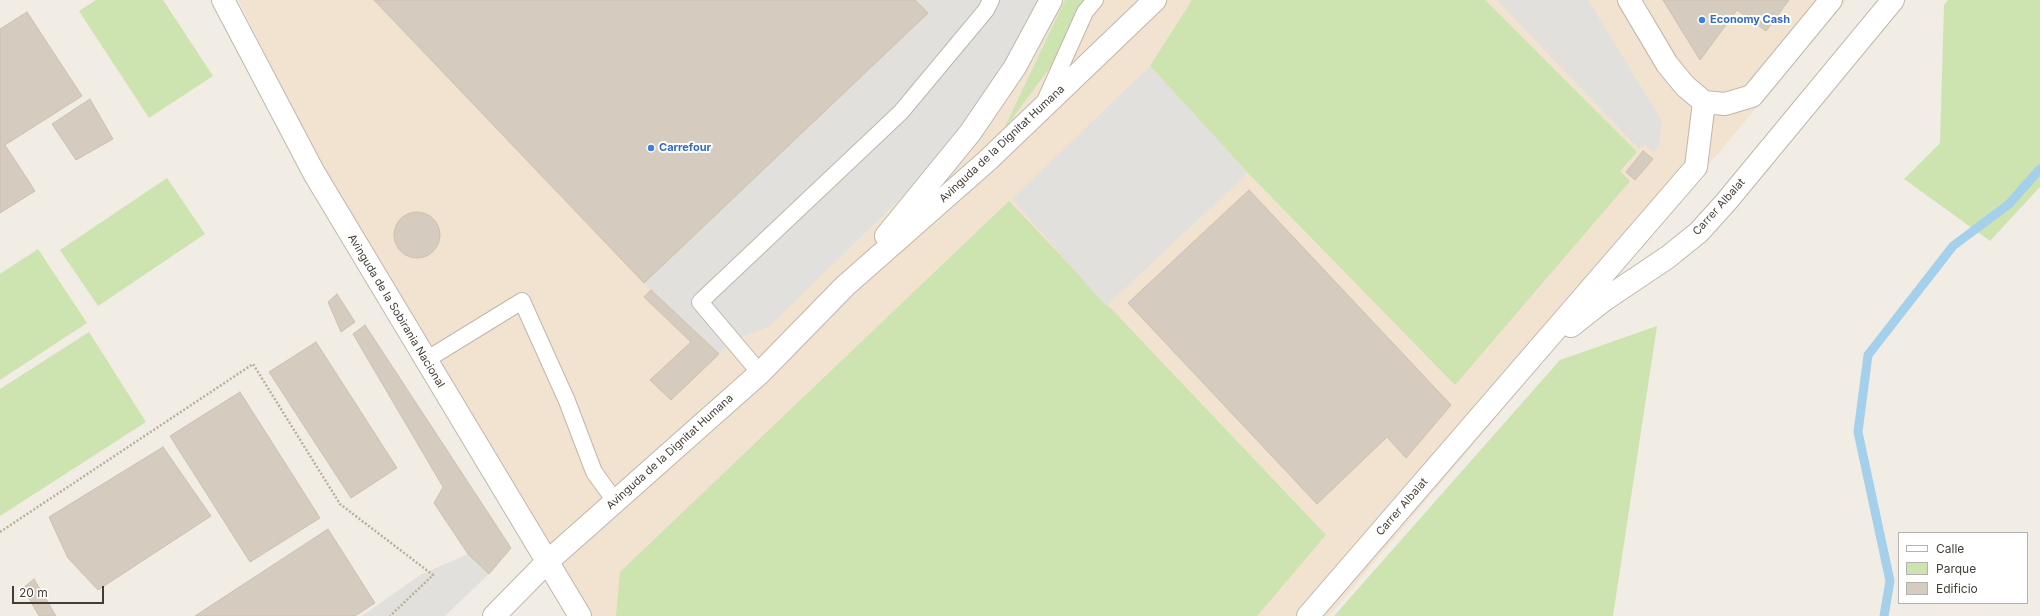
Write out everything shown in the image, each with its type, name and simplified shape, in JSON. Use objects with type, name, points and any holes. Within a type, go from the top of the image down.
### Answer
[{"type":"street","name":"Avinguda de la Sobirania Nacional","points":[[223,0],[314,173],[580,616]]},
{"type":"street","name":"Avinguda de la Dignitat Humana","points":[[845,286],[970,133],[1015,67],[1051,0]]},
{"type":"street","name":"Avinguda de la Dignitat Humana","points":[[494,616],[547,562],[760,373],[845,286],[988,160],[1155,0]]},
{"type":"street","points":[[1629,0],[1667,64],[1685,86],[1704,102],[1725,104],[1752,96],[1831,0]]},
{"type":"street","name":"Carrer Albalat","points":[[1497,397],[1530,361],[1562,334],[1604,300],[1668,257],[1699,232],[1726,202],[1893,0]]},
{"type":"street","name":"Carrer Albalat","points":[[1308,616],[1696,167],[1704,102]]},
{"type":"lane","points":[[760,373],[700,302],[901,112],[986,10],[991,0]]},
{"type":"lane","points":[[1042,108],[1085,12],[1095,0]]},
{"type":"lane","points":[[426,360],[522,301],[567,401],[594,472],[615,501]]},
{"type":"path","points":[[0,532],[253,364],[340,504],[434,575],[390,616]]},
{"type":"shaded area","points":[[238,0],[1847,0],[1329,616],[591,616],[337,197]]},
{"type":"shaded area","points":[[915,0],[1043,0],[1031,28],[931,168],[769,327],[733,340],[719,354],[644,283],[927,13]]},
{"type":"shaded area","points":[[1497,0],[1588,0],[1662,121],[1659,145],[1654,152],[1645,145],[1639,149]]},
{"type":"shaded area","points":[[1150,66],[1248,173],[1106,306],[1012,199]]},
{"type":"shaded area","points":[[468,554],[489,574],[445,616],[362,616],[420,575]]},
{"type":"green space","points":[[96,0],[163,0],[213,76],[149,118],[79,11]]},
{"type":"green space","points":[[1065,0],[1100,0],[1003,131]]},
{"type":"green space","points":[[1192,0],[1485,0],[1637,152],[1620,171],[1630,181],[1455,385],[1248,173],[1150,66]]},
{"type":"green space","points":[[1948,0],[2040,0],[2040,187],[1990,241],[1904,179],[1940,143],[1944,5]]},
{"type":"green space","points":[[167,178],[205,234],[98,306],[60,250]]},
{"type":"green space","points":[[1009,201],[1326,535],[1257,616],[616,616],[620,572]]},
{"type":"green space","points":[[38,249],[87,323],[0,380],[0,274]]},
{"type":"green space","points":[[1657,326],[1613,616],[1334,616],[1560,360]]},
{"type":"green space","points":[[89,332],[146,422],[0,516],[0,389]]},
{"type":"building","name":"Carrefour","points":[[374,0],[915,0],[928,13],[644,283]]},
{"type":"building","name":"Economy Cash","points":[[1663,0],[1789,0],[1766,31],[1737,10],[1700,60]]},
{"type":"building","points":[[27,12],[82,96],[5,145],[35,191],[0,213],[0,29]]},
{"type":"building","points":[[90,99],[113,139],[76,160],[52,124]]},
{"type":"building","points":[[1643,151],[1653,159],[1635,180],[1626,172]]},
{"type":"building","points":[[1249,190],[1451,405],[1406,458],[1387,437],[1317,504],[1128,303]]},
{"type":"building","points":[[422,212],[434,218],[439,226],[439,244],[434,252],[426,257],[412,258],[400,252],[395,244],[394,230],[400,218],[408,213]]},
{"type":"building","points":[[651,290],[719,354],[671,400],[650,380],[691,342],[644,297]]},
{"type":"building","points":[[337,294],[355,322],[341,332],[328,302]]},
{"type":"building","points":[[365,325],[511,548],[489,574],[468,554],[434,503],[443,487],[353,334]]},
{"type":"building","points":[[316,342],[397,468],[351,498],[269,372]]},
{"type":"building","points":[[240,392],[320,518],[250,562],[170,436]]},
{"type":"building","points":[[163,447],[211,516],[98,590],[68,558],[49,517]]},
{"type":"building","points":[[328,529],[375,603],[355,616],[195,616]]},
{"type":"building","points":[[34,579],[56,616],[39,616],[23,588]]},
{"type":"waterway","points":[[1884,616],[1890,581],[1858,432],[1868,355],[1953,246],[2009,204],[2040,169]]},
{"type":"place","name":"Economy Cash","points":[[1702,20]]},
{"type":"place","name":"Carrefour","points":[[651,148]]}]
